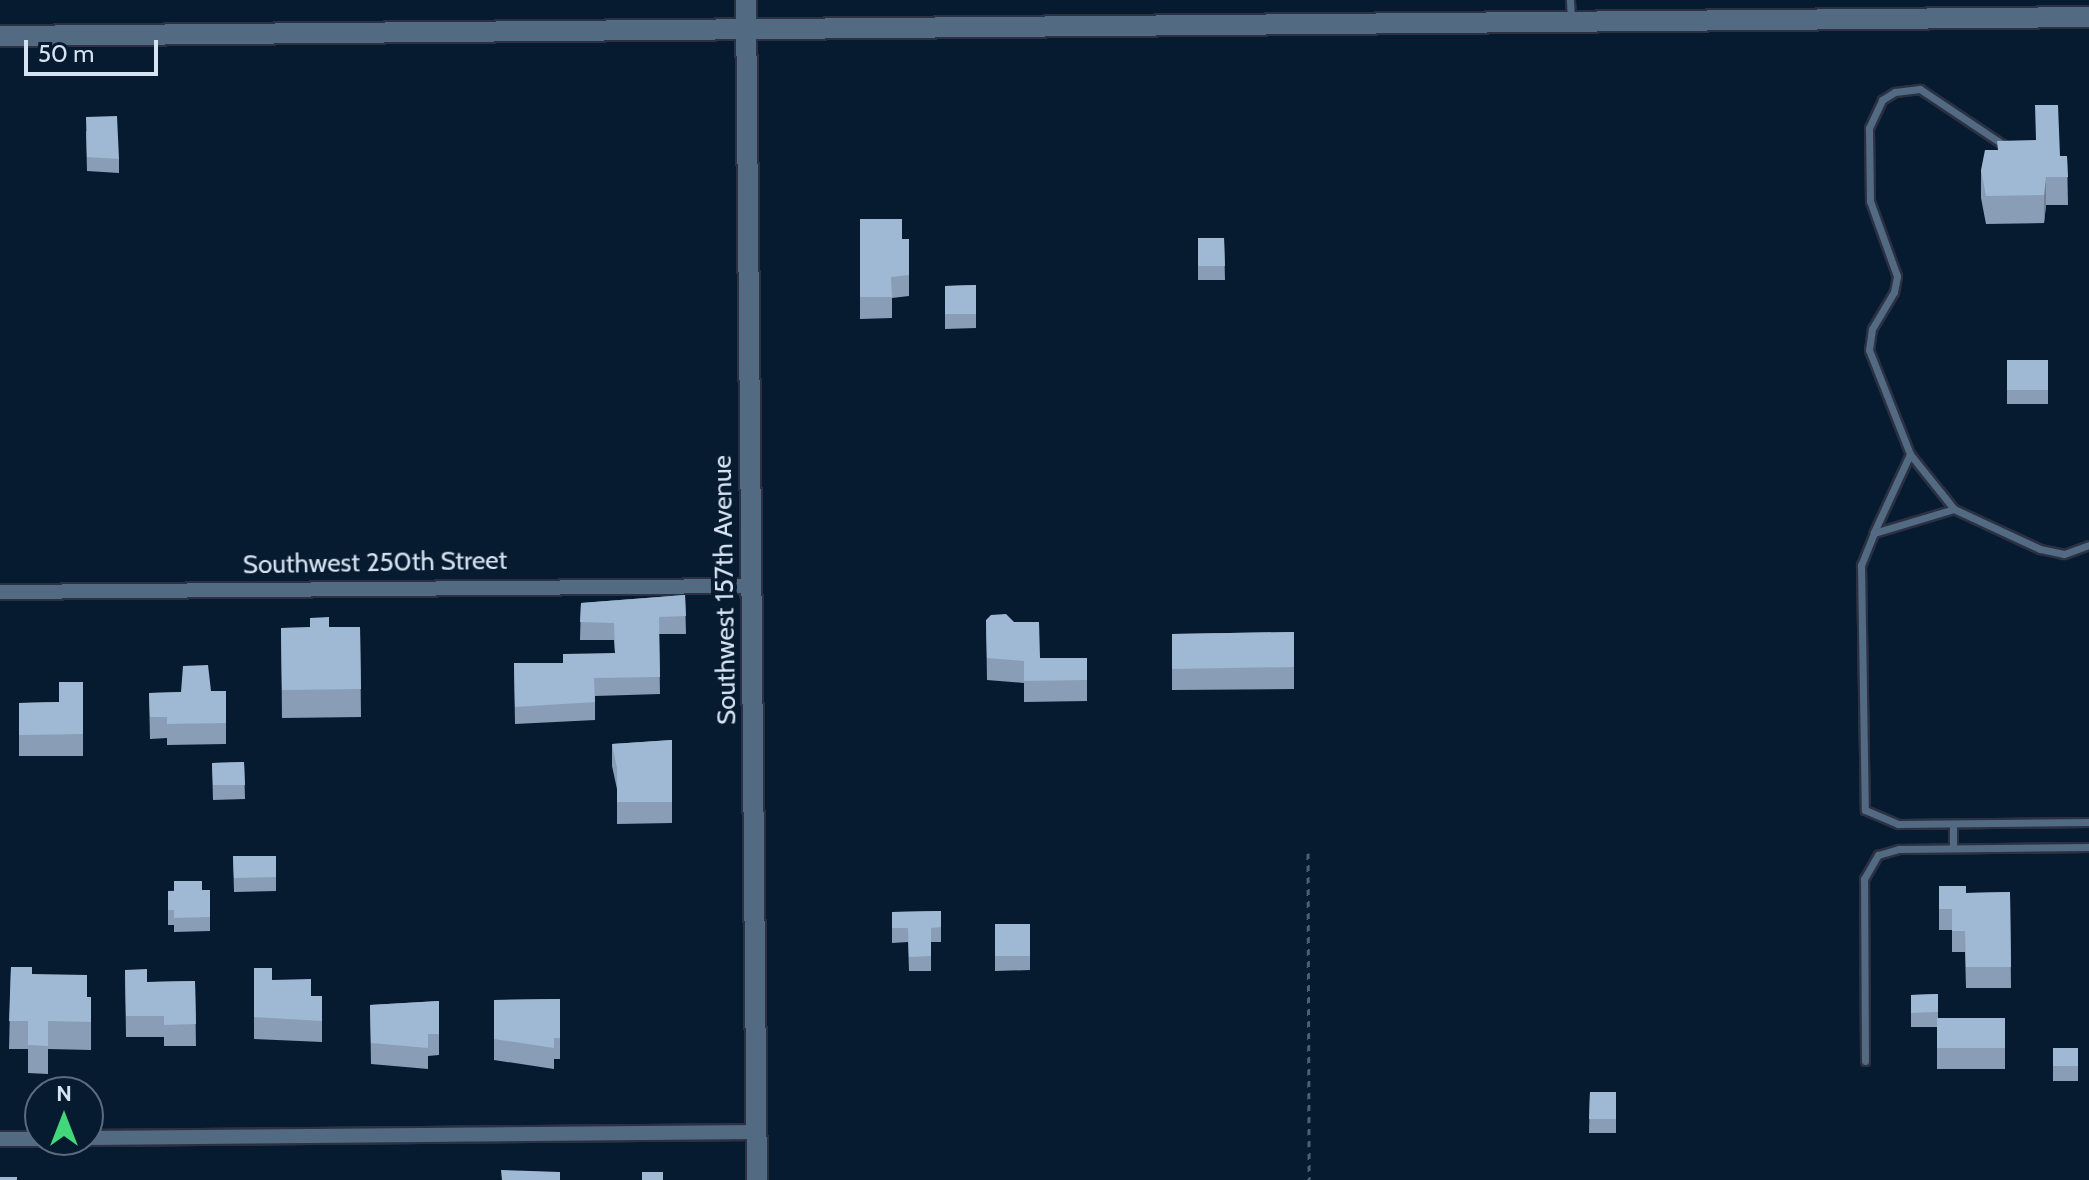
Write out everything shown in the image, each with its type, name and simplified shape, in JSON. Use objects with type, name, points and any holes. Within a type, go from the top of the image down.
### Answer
[{"type":"street","name":"Southwest 157th Avenue","points":[[746,0],[757,1180]]},
{"type":"street","points":[[0,36],[1570,10],[2089,17]]},
{"type":"street","name":"Southwest 250th Street","points":[[0,592],[751,586]]},
{"type":"street","points":[[104,1138],[757,1132]]},
{"type":"street","points":[[0,1139],[24,1139]]},
{"type":"lane","points":[[2020,146],[2001,146],[1920,89],[1895,92],[1874,112],[1869,128],[1870,201],[1897,276],[1894,292],[1872,329],[1869,350],[1910,454],[1954,509],[2040,549],[2064,554],[2089,545]]},
{"type":"lane","points":[[1910,454],[1861,565],[1865,810],[1898,824],[2089,822]]},
{"type":"lane","points":[[1874,533],[1954,509]]},
{"type":"lane","points":[[1953,824],[1953,848]]},
{"type":"lane","points":[[1865,1061],[1869,865],[1878,855],[1899,849],[2089,847]]},
{"type":"path","points":[[1308,853],[1309,1180]]},
{"type":"building","points":[[2035,105],[2058,105],[2060,156],[2067,156],[2068,177],[2046,177],[2044,195],[1986,196],[1981,170],[1985,150],[1998,150],[1997,141],[2036,140]]},
{"type":"building","points":[[117,116],[119,159],[87,157],[86,117]]},
{"type":"building","points":[[860,219],[902,219],[902,239],[909,239],[909,275],[891,277],[892,297],[860,297]]},
{"type":"building","points":[[1198,238],[1224,238],[1225,266],[1198,266]]},
{"type":"building","points":[[976,285],[976,314],[945,314],[945,286]]},
{"type":"building","points":[[2007,360],[2048,360],[2048,390],[2007,390]]},
{"type":"building","points":[[685,595],[686,616],[659,617],[660,677],[594,678],[595,702],[515,707],[514,663],[563,663],[563,654],[615,653],[614,623],[580,622],[581,603]]},
{"type":"building","points":[[1006,614],[1014,622],[1039,622],[1040,658],[1087,658],[1087,680],[1024,681],[1024,661],[987,658],[986,620],[991,615]]},
{"type":"building","points":[[329,617],[329,627],[360,627],[361,689],[282,690],[281,628],[310,627],[310,618]]},
{"type":"building","points":[[1294,632],[1294,667],[1172,669],[1172,634]]},
{"type":"building","points":[[208,665],[211,691],[226,691],[226,723],[167,724],[167,717],[150,717],[149,693],[181,692],[183,666]]},
{"type":"building","points":[[59,682],[83,682],[83,734],[19,735],[19,703],[59,702]]},
{"type":"building","points":[[672,740],[672,802],[617,802],[617,768],[612,744]]},
{"type":"building","points":[[244,762],[245,785],[213,785],[212,763]]},
{"type":"building","points":[[233,856],[276,856],[276,877],[234,878]]},
{"type":"building","points":[[174,881],[202,881],[202,890],[210,890],[210,917],[174,918],[174,910],[168,910],[168,891],[174,891]]},
{"type":"building","points":[[1939,886],[1966,886],[1966,893],[2010,892],[2011,967],[1966,967],[1965,931],[1952,931],[1952,909],[1939,909]]},
{"type":"building","points":[[941,911],[941,927],[931,928],[931,956],[909,957],[908,928],[892,928],[892,912]]},
{"type":"building","points":[[995,924],[1030,924],[1030,956],[995,956]]},
{"type":"building","points":[[11,967],[32,967],[32,974],[87,975],[91,1022],[48,1021],[48,1046],[28,1045],[28,1021],[9,1021]]},
{"type":"building","points":[[254,968],[272,968],[272,980],[311,979],[311,996],[322,996],[322,1021],[254,1017]]},
{"type":"building","points":[[147,969],[147,982],[195,981],[196,1024],[164,1025],[164,1016],[126,1016],[125,970]]},
{"type":"building","points":[[1938,994],[1938,1012],[1911,1013],[1911,995]]},
{"type":"building","points":[[560,999],[560,1038],[554,1038],[554,1048],[494,1039],[494,1000]]},
{"type":"building","points":[[439,1001],[439,1034],[428,1034],[428,1048],[371,1043],[370,1005]]},
{"type":"building","points":[[1937,1018],[2005,1018],[2005,1048],[1937,1048]]},
{"type":"building","points":[[2053,1048],[2078,1048],[2078,1066],[2053,1066]]},
{"type":"building","points":[[1590,1092],[1616,1092],[1616,1119],[1589,1119]]},
{"type":"building","points":[[501,1170],[560,1172],[560,1180],[502,1180]]},
{"type":"building","points":[[642,1172],[663,1172],[663,1180],[642,1180]]},
{"type":"building","points":[[0,1177],[17,1177],[17,1180],[0,1180]]}]
